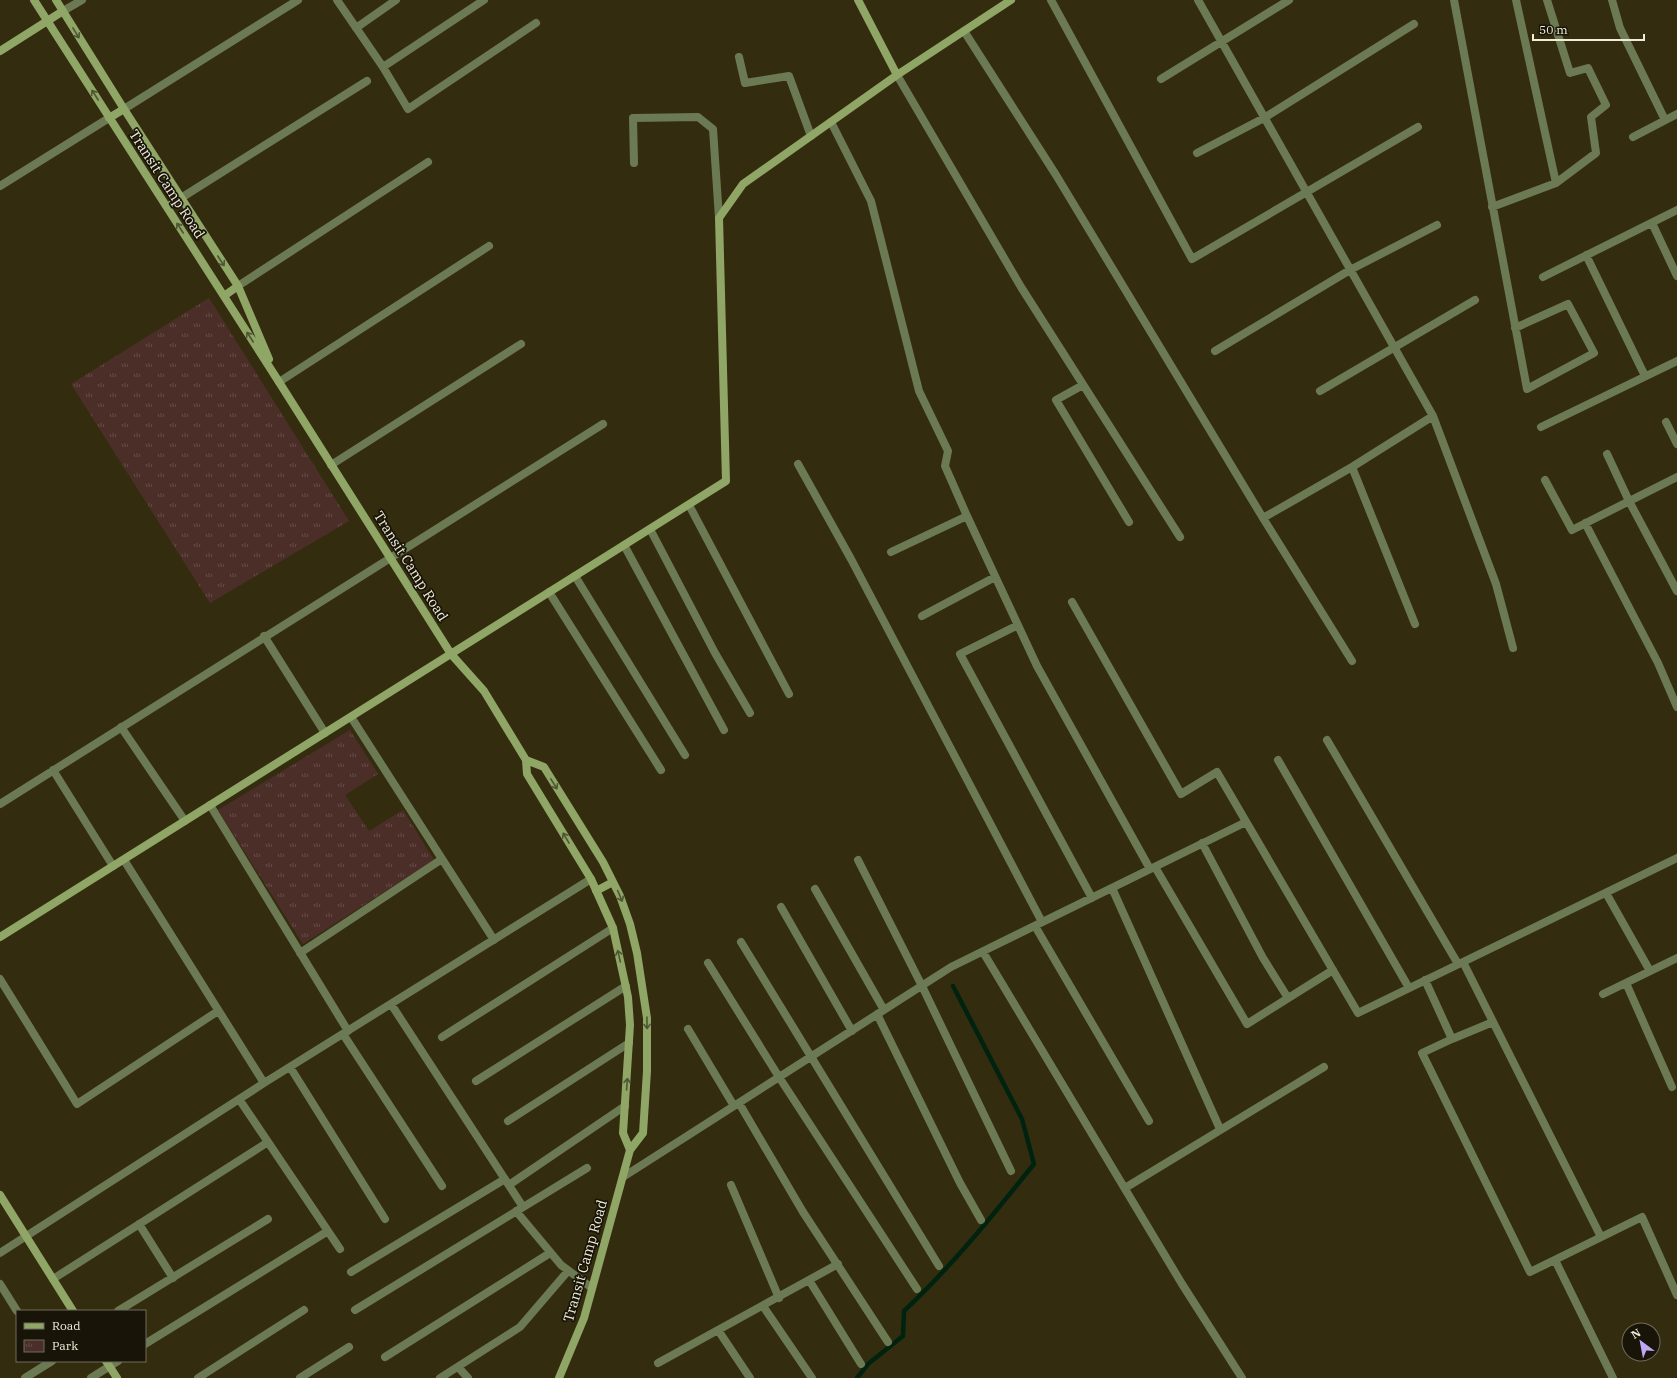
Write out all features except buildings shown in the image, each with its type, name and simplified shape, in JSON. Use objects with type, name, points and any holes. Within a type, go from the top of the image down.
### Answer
[{"type":"main road","name":"Transit Camp Road","points":[[34,0],[279,382],[450,654],[484,690],[526,760],[527,774],[592,879],[613,928],[626,986],[630,1025],[623,1133],[630,1150]]},
{"type":"main road","name":"Transit Camp Road","points":[[56,0],[238,286],[279,382]]},
{"type":"main road","points":[[858,0],[897,75]]},
{"type":"main road","points":[[0,937],[726,481],[719,218],[743,184],[897,75],[1011,0]]},
{"type":"main road","points":[[0,51],[63,11]]},
{"type":"main road","points":[[109,118],[124,109]]},
{"type":"main road","points":[[167,208],[181,198]]},
{"type":"main road","points":[[224,296],[238,286]]},
{"type":"main road","name":"Transit Camp Road","points":[[526,760],[544,768],[603,862],[620,896],[628,917],[638,953],[647,1018],[647,1071],[643,1133],[630,1150],[584,1318],[559,1378]]},
{"type":"main road","points":[[596,891],[613,882]]},
{"type":"main road","points":[[0,1195],[72,1310]]},
{"type":"main road","points":[[108,1364],[117,1378]]},
{"type":"street","points":[[63,11],[82,0]]},
{"type":"street","points":[[124,109],[298,0]]},
{"type":"street","points":[[337,0],[383,67],[408,109],[536,24]]},
{"type":"street","points":[[356,28],[396,0]]},
{"type":"street","points":[[383,67],[484,0]]},
{"type":"street","points":[[1050,0],[1192,259],[1418,127]]},
{"type":"street","points":[[1198,0],[1432,416],[1496,584],[1513,648]]},
{"type":"street","points":[[1161,79],[1289,0]]},
{"type":"street","points":[[1454,0],[1492,207],[1515,328],[1527,389],[1594,353],[1568,304],[1515,328]]},
{"type":"street","points":[[1516,0],[1556,183]]},
{"type":"street","points":[[1492,207],[1556,183],[1596,153],[1591,117],[1606,105],[1588,68],[1570,73],[1547,0]]},
{"type":"street","points":[[1612,0],[1620,28],[1665,120]]},
{"type":"street","points":[[1197,152],[1264,118],[1414,24]]},
{"type":"street","points":[[964,31],[1056,175],[1263,518],[1352,661]]},
{"type":"street","points":[[739,58],[745,83],[789,76],[811,136]]},
{"type":"street","points":[[897,75],[1021,287],[1180,537]]},
{"type":"street","points":[[181,198],[367,81]]},
{"type":"street","points":[[1633,137],[1677,114]]},
{"type":"street","points":[[634,162],[633,118],[698,117],[713,129],[719,218]]},
{"type":"street","points":[[0,186],[109,118]]},
{"type":"street","points":[[831,122],[871,201],[919,391],[948,451],[945,466],[1037,666],[1152,868],[1247,1024],[1333,970]]},
{"type":"street","points":[[238,286],[428,162]]},
{"type":"street","points":[[1543,277],[1677,210]]},
{"type":"street","points":[[1652,223],[1677,276]]},
{"type":"street","points":[[1215,351],[1350,270],[1437,225]]},
{"type":"street","points":[[279,382],[489,246]]},
{"type":"street","points":[[1586,255],[1645,376]]},
{"type":"street","points":[[1320,391],[1475,300]]},
{"type":"street","points":[[331,465],[521,344]]},
{"type":"street","points":[[1541,427],[1677,361]]},
{"type":"street","points":[[1083,385],[1056,400],[1129,522]]},
{"type":"street","points":[[1263,518],[1352,467],[1432,416]]},
{"type":"street","points":[[1666,422],[1677,444]]},
{"type":"street","points":[[0,804],[264,636],[603,424]]},
{"type":"street","points":[[1607,454],[1629,501],[1677,591]]},
{"type":"street","points":[[798,464],[851,559],[1039,924],[1149,1121]]},
{"type":"street","points":[[1352,467],[1415,624]]},
{"type":"street","points":[[1545,480],[1572,530],[1677,477]]},
{"type":"street","points":[[689,505],[789,694]]},
{"type":"street","points":[[890,552],[967,516]]},
{"type":"street","points":[[1585,523],[1658,663],[1677,707]]},
{"type":"street","points":[[650,529],[715,653],[750,713]]},
{"type":"street","points":[[624,545],[724,730]]},
{"type":"street","points":[[575,576],[685,755]]},
{"type":"street","points":[[922,616],[995,577]]},
{"type":"street","points":[[549,592],[661,770]]},
{"type":"street","points":[[1072,602],[1181,794],[1217,772],[1358,1013],[1677,858]]},
{"type":"street","points":[[1018,625],[960,654],[1092,898]]},
{"type":"street","points":[[264,636],[325,733]]},
{"type":"street","points":[[350,717],[494,940]]},
{"type":"street","points":[[121,727],[184,822]]},
{"type":"street","points":[[1327,740],[1461,963],[1493,1022],[1601,1237]]},
{"type":"street","points":[[1278,760],[1410,988]]},
{"type":"street","points":[[53,770],[113,866]]},
{"type":"street","points":[[210,805],[300,953],[345,1032],[442,1186]]},
{"type":"street","points":[[623,1177],[951,968],[1246,822]]},
{"type":"street","points":[[1202,843],[1263,958],[1288,998]]},
{"type":"street","points":[[300,953],[442,859]]},
{"type":"street","points":[[124,860],[264,1083]]},
{"type":"street","points":[[858,860],[922,986],[1011,1171]]},
{"type":"street","points":[[0,1253],[264,1083],[592,879]]},
{"type":"street","points":[[1112,888],[1220,1129]]},
{"type":"street","points":[[815,889],[881,1012],[960,1184],[981,1220]]},
{"type":"street","points":[[1606,892],[1650,971]]},
{"type":"street","points":[[781,907],[852,1031]]},
{"type":"street","points":[[442,1037],[613,928]]},
{"type":"street","points":[[741,942],[939,1266]]},
{"type":"street","points":[[983,952],[1182,1284],[1242,1378]]},
{"type":"street","points":[[1603,994],[1677,958]]},
{"type":"street","points":[[708,963],[779,1077],[917,1288]]},
{"type":"street","points":[[0,979],[77,1104],[218,1010]]},
{"type":"street","points":[[1425,980],[1452,1039]]},
{"type":"street","points":[[1626,983],[1672,1087]]},
{"type":"street","points":[[476,1081],[626,986]]},
{"type":"street","points":[[391,1004],[507,1182],[520,1209],[550,1253],[561,1265],[592,1288]]},
{"type":"street","points":[[1493,1022],[1422,1053],[1530,1272],[1642,1217],[1677,1295]]},
{"type":"street","points":[[688,1029],[803,1212],[888,1342]]},
{"type":"street","points":[[508,1121],[629,1043]]},
{"type":"street","points":[[290,1067],[385,1219]]},
{"type":"street","points":[[1125,1188],[1324,1067]]},
{"type":"street","points":[[239,1099],[340,1249]]},
{"type":"street","points":[[351,1272],[507,1182],[625,1106]]},
{"type":"street","points":[[53,1279],[268,1142]]},
{"type":"street","points":[[355,1310],[587,1168]]},
{"type":"street","points":[[731,1185],[779,1298]]},
{"type":"street","points":[[120,1310],[268,1220]]},
{"type":"street","points":[[139,1224],[173,1278]]},
{"type":"street","points":[[146,1343],[328,1231]]},
{"type":"street","points":[[385,1358],[550,1253]]},
{"type":"street","points":[[1555,1260],[1613,1378]]},
{"type":"street","points":[[658,1363],[779,1298],[838,1264]]},
{"type":"street","points":[[440,1378],[520,1327],[568,1270]]},
{"type":"street","points":[[810,1280],[861,1364]]},
{"type":"street","points":[[0,1284],[16,1310]]},
{"type":"street","points":[[763,1306],[812,1378]]},
{"type":"street","points":[[198,1378],[304,1310]]},
{"type":"street","points":[[718,1330],[750,1378]]},
{"type":"street","points":[[300,1378],[349,1347]]},
{"type":"street","points":[[25,1378],[50,1362]]},
{"type":"street","points":[[91,1378],[108,1364]]},
{"type":"street","points":[[458,1367],[468,1378]]},
{"type":"green space","points":[[209,298],[349,521],[210,603],[71,384]]},
{"type":"green space","points":[[350,730],[378,774],[345,795],[369,831],[403,810],[434,860],[303,944],[218,810]]},
{"type":"waterway","points":[[857,1378],[868,1364],[903,1336],[904,1311],[939,1276],[988,1221],[1034,1164],[1022,1119],[953,986]]}]
